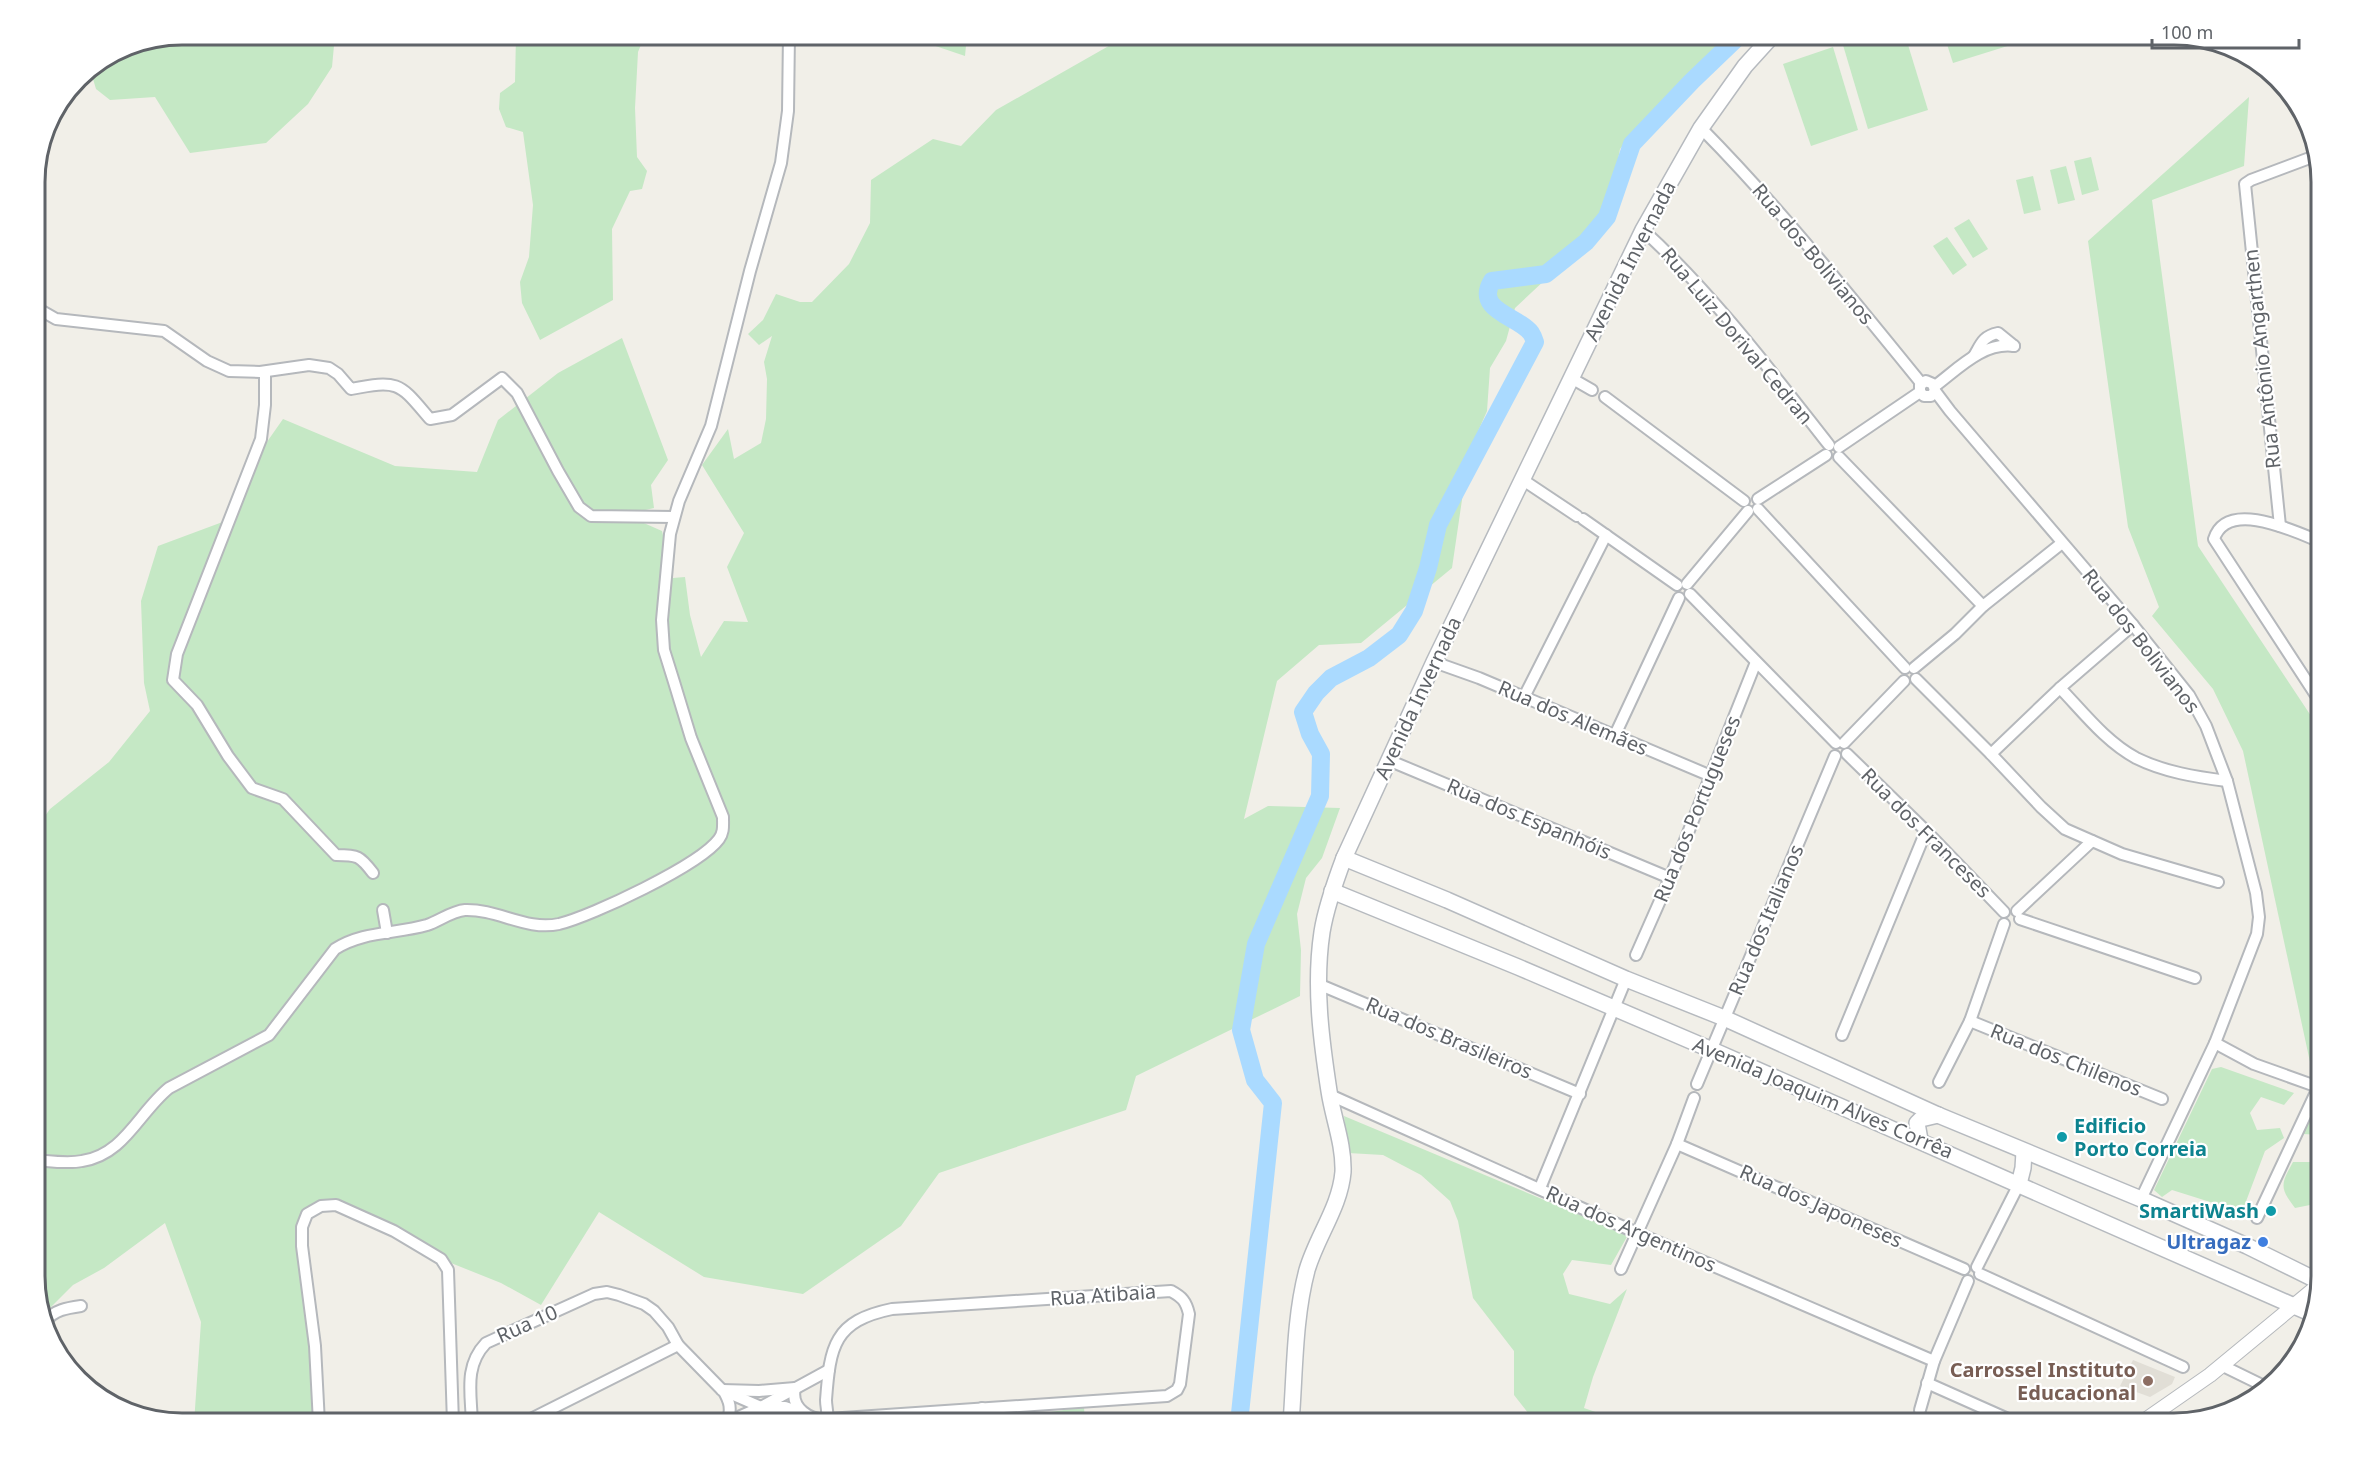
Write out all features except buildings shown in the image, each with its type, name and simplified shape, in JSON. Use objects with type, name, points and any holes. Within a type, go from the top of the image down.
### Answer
[{"type":"main road","name":"Avenida Invernada","points":[[1292,1413],[1301,1296],[1308,1267],[1341,1190],[1342,1150],[1329,1095],[1318,984],[1322,932],[1332,891],[1344,858],[1434,662],[1643,230],[1701,128],[1745,66],[1764,45]]},
{"type":"main road","name":"Avenida Joaquim Alves Corrêa","points":[[1344,858],[1447,900],[1626,979],[1724,1018],[1938,1115],[2140,1199],[2247,1246],[2311,1279]]},
{"type":"main road","name":"Avenida Joaquim Alves Corrêa","points":[[1332,891],[1712,1050],[2306,1312]]},
{"type":"main road","points":[[1920,1140],[1917,1123],[1921,1119],[1938,1115]]},
{"type":"main road","points":[[2019,1184],[2024,1168],[2024,1152]]},
{"type":"street","points":[[45,1160],[79,1162],[99,1158],[125,1137],[159,1096],[169,1088],[269,1035],[335,949],[347,942],[428,925],[465,910],[532,925],[558,924],[592,914],[671,874],[714,845],[720,838],[724,831],[719,802],[691,738],[664,650],[662,620],[670,534],[674,517],[711,426],[750,271],[781,164],[788,111],[789,45]]},
{"type":"street","name":"Rua dos Bolivianos","points":[[1701,128],[1733,160],[1823,263],[1921,388]]},
{"type":"street","name":"Rua Antônio Angarthen","points":[[2280,526],[2245,184],[2309,158]]},
{"type":"street","name":"Rua Luiz Dorival Cedran","points":[[1643,230],[1674,258],[1749,344],[1833,451],[1983,606]]},
{"type":"street","points":[[45,313],[56,319],[164,331],[207,361],[229,371],[265,372],[309,366],[329,368],[338,374],[351,389],[393,384],[405,390],[430,419],[452,415],[502,378],[517,393],[579,507],[591,516],[674,517]]},
{"type":"street","points":[[1615,735],[1679,598],[1684,599],[1685,588],[1752,505],[1921,388],[1928,396],[1974,356]]},
{"type":"street","points":[[265,372],[265,405],[261,439],[177,654],[173,680],[197,705],[228,756],[252,788],[283,799],[336,855],[356,855],[363,859],[373,873]]},
{"type":"street","points":[[1571,378],[1592,390]]},
{"type":"street","name":"Rua dos Bolivianos","points":[[1935,389],[2133,625],[2188,695],[2206,726],[2227,781],[2254,883],[2259,916],[2257,934],[2249,959],[2215,1043],[2140,1199]]},
{"type":"street","points":[[1605,397],[1752,505],[1918,674],[1912,682],[1904,681]]},
{"type":"street","points":[[1523,480],[1685,588],[1756,662],[1840,742],[1848,749],[1846,754],[1840,758],[1835,756],[1832,749],[1840,742],[1904,681]]},
{"type":"street","points":[[2311,538],[2266,521],[2242,520],[2222,526],[2218,529],[2214,539],[2311,686]]},
{"type":"street","points":[[1524,697],[1606,535]]},
{"type":"street","points":[[1904,681],[1902,673],[1955,634],[1983,606],[2062,543]]},
{"type":"street","points":[[1991,754],[2060,688],[2133,625]]},
{"type":"street","name":"Rua dos Alemães","points":[[1434,662],[1524,697],[1711,776]]},
{"type":"street","name":"Rua dos Portugueses","points":[[1636,955],[1670,878],[1756,662]]},
{"type":"street","points":[[1916,679],[2065,829],[2122,854],[2218,882]]},
{"type":"street","points":[[2060,688],[2108,738],[2135,757],[2162,768],[2195,777],[2227,781]]},
{"type":"street","name":"Rua dos Franceses","points":[[1846,754],[1926,831],[2004,918]]},
{"type":"street","name":"Rua dos Italianos","points":[[1697,1084],[1835,756]]},
{"type":"street","name":"Rua dos Espanhóis","points":[[1388,760],[1670,878]]},
{"type":"street","points":[[1842,1035],[1926,831]]},
{"type":"street","points":[[2004,918],[2013,927],[2018,924],[2019,915],[2092,841]]},
{"type":"street","points":[[1939,1082],[1970,1021],[2009,909],[2019,915],[2195,978]]},
{"type":"street","points":[[383,910],[387,933]]},
{"type":"street","points":[[1540,1188],[1616,1009],[1626,979]]},
{"type":"street","name":"Rua dos Brasileiros","points":[[1318,984],[1580,1094]]},
{"type":"street","name":"Rua dos Chilenos","points":[[1970,1021],[2162,1100]]},
{"type":"street","points":[[2215,1043],[2254,1064],[2311,1085]]},
{"type":"street","name":"Rua dos Argentinos","points":[[1329,1095],[1637,1233],[1934,1361]]},
{"type":"street","points":[[1621,1269],[1677,1144],[1694,1098]]},
{"type":"street","points":[[2257,1218],[2311,1107]]},
{"type":"street","name":"Rua dos Japoneses","points":[[1677,1144],[1964,1269]]},
{"type":"street","points":[[2019,1184],[1978,1270],[1976,1281],[1968,1281],[1964,1277],[1964,1269],[1972,1265],[1978,1270],[2184,1367]]},
{"type":"street","points":[[318,1413],[315,1346],[302,1246],[302,1227],[307,1214],[321,1206],[336,1205],[394,1231],[441,1259],[448,1270],[453,1413]]},
{"type":"street","points":[[1920,1410],[1934,1361],[1968,1281]]},
{"type":"street","name":"Rua Atibaia","points":[[829,1370],[839,1335],[849,1324],[863,1316],[892,1309],[1171,1291],[1182,1296],[1186,1304],[1189,1314],[1179,1384],[1174,1393],[1167,1396],[919,1413]]},
{"type":"street","name":"Rua 10","points":[[472,1413],[471,1366],[477,1353],[486,1342],[594,1294],[607,1292],[644,1304],[654,1311],[668,1327],[678,1345]]},
{"type":"street","points":[[2156,1413],[2221,1365],[2310,1292]]},
{"type":"street","points":[[51,1315],[64,1308],[81,1306]]},
{"type":"street","points":[[545,1413],[678,1345],[723,1390],[730,1402],[730,1413]]},
{"type":"street","points":[[2221,1365],[2259,1383]]},
{"type":"street","points":[[748,1413],[829,1370]]},
{"type":"street","points":[[822,1413],[826,1404],[829,1370]]},
{"type":"street","points":[[1927,1383],[1994,1413]]},
{"type":"street","points":[[723,1390],[759,1391],[795,1388]]},
{"type":"street","points":[[795,1388],[795,1400],[809,1413]]},
{"type":"street","points":[[723,1390],[761,1407],[785,1407],[803,1413]]},
{"type":"street","points":[[974,1413],[982,1408]]},
{"type":"shaded area","name":"Carrossel Instituto Educacional","points":[[2133,1360],[2175,1377],[2172,1384],[2150,1397],[2120,1386]]},
{"type":"green space","points":[[334,45],[332,67],[308,104],[266,143],[190,153],[155,97],[110,100],[96,89],[93,78],[113,63],[138,52],[164,46]]},
{"type":"green space","points":[[516,45],[641,45],[638,52],[635,108],[637,157],[647,171],[642,189],[630,191],[612,229],[613,300],[540,340],[522,303],[520,282],[529,257],[533,205],[523,132],[506,127],[499,109],[500,93],[515,82]]},
{"type":"green space","points":[[933,45],[966,45],[965,56]]},
{"type":"green space","points":[[1110,45],[1737,45],[1719,63],[1644,121],[1620,149],[1606,223],[1515,308],[1506,341],[1490,368],[1487,411],[1469,452],[1452,568],[1361,643],[1319,645],[1277,681],[1244,819],[1268,806],[1340,808],[1322,858],[1306,878],[1297,914],[1301,950],[1300,996],[1136,1076],[1126,1110],[939,1173],[901,1226],[803,1294],[704,1277],[599,1212],[541,1305],[501,1283],[441,1259],[361,1217],[321,1206],[302,1227],[318,1413],[195,1413],[201,1322],[165,1223],[104,1268],[73,1285],[49,1309],[45,1285],[45,816],[50,809],[109,762],[150,711],[144,683],[141,601],[158,546],[236,517],[255,459],[283,419],[395,466],[477,472],[498,420],[558,373],[622,338],[668,460],[651,485],[654,508],[637,512],[637,520],[662,531],[673,578],[685,577],[690,615],[701,657],[724,621],[748,622],[727,567],[744,533],[702,465],[728,429],[734,459],[761,443],[766,419],[767,379],[764,362],[772,336],[759,345],[748,334],[763,320],[776,294],[800,302],[812,302],[849,264],[870,223],[871,180],[933,139],[961,146],[996,110]]},
{"type":"green space","points":[[1843,45],[1908,45],[1928,110],[1868,129]]},
{"type":"green space","points":[[1947,45],[2011,45],[1953,63]]},
{"type":"green space","points":[[1833,47],[1858,130],[1811,146],[1783,64]]},
{"type":"green space","points":[[2249,97],[2244,166],[2152,200],[2198,546],[2311,716],[2311,1062],[2243,751],[2213,689],[2152,616],[2159,607],[2128,527],[2088,241]]},
{"type":"green space","points":[[2091,157],[2099,190],[2082,195],[2074,161]]},
{"type":"green space","points":[[2066,166],[2075,200],[2058,204],[2050,170]]},
{"type":"green space","points":[[2033,176],[2041,210],[2024,214],[2016,180]]},
{"type":"green space","points":[[1969,219],[1988,249],[1973,258],[1954,228]]},
{"type":"green space","points":[[1947,237],[1967,265],[1953,275],[1933,246]]},
{"type":"green space","points":[[2221,1067],[2294,1093],[2284,1105],[2261,1097],[2250,1113],[2257,1130],[2280,1128],[2284,1138],[2265,1151],[2242,1212],[2172,1190],[2162,1197],[2154,1190],[2212,1069]]},
{"type":"green space","points":[[1344,1116],[1628,1235],[1611,1265],[1572,1260],[1563,1274],[1569,1294],[1610,1304],[1627,1289],[1593,1377],[1584,1408],[1598,1413],[1528,1413],[1514,1395],[1514,1351],[1473,1298],[1458,1221],[1450,1201],[1421,1175],[1383,1155],[1348,1153]]},
{"type":"green space","points":[[2311,1116],[2311,1134],[2303,1134]]},
{"type":"green space","points":[[2293,1162],[2311,1162],[2310,1205],[2295,1208],[2284,1190],[2286,1176]]},
{"type":"green space","points":[[1084,1407],[1084,1413],[1044,1413]]},
{"type":"waterway","points":[[1240,1413],[1273,1103],[1255,1080],[1241,1030],[1256,944],[1320,796],[1321,754],[1310,734],[1303,712],[1316,693],[1331,678],[1369,658],[1399,635],[1414,611],[1428,568],[1438,525],[1535,342],[1525,327],[1493,306],[1488,291],[1492,281],[1546,274],[1586,242],[1607,217],[1632,144],[1730,45]]},
{"type":"place","name":"Edificio Porto Correia","points":[[2062,1137]]},
{"type":"place","name":"SmartiWash","points":[[2271,1211]]},
{"type":"place","name":"Ultragaz","points":[[2263,1242]]},
{"type":"place","name":"Carrossel Instituto Educacional","points":[[2148,1381]]}]
